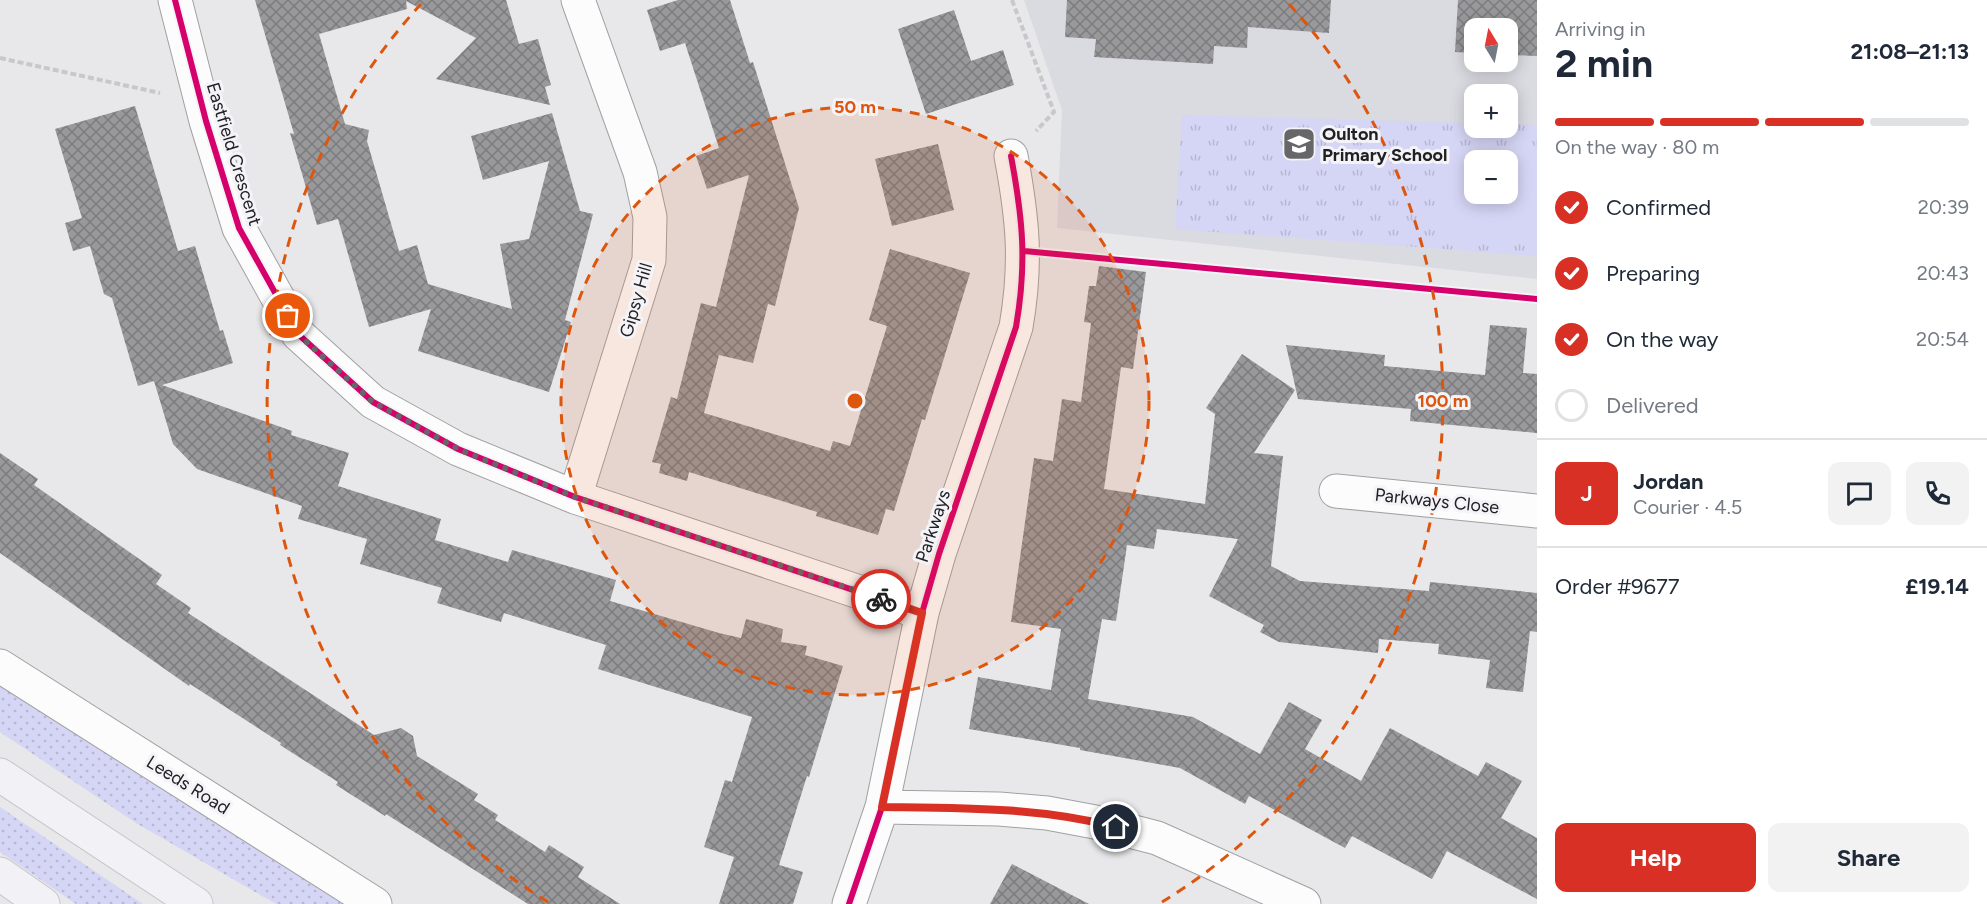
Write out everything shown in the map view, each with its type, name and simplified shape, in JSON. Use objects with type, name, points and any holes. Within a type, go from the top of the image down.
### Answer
[{"type":"main road","points":[[0,775],[196,904]]},
{"type":"main road","points":[[0,874],[44,904]]},
{"type":"street","name":"Eastfield Crescent","points":[[175,0],[201,102],[239,228],[298,334],[373,402],[458,449],[575,497],[922,613]]},
{"type":"street","name":"Gipsy Hill","points":[[575,497],[649,260],[650,218],[640,172],[578,0]]},
{"type":"street","name":"Parkways","points":[[849,904],[882,807],[922,613],[939,554],[1016,327],[1023,289],[1024,250],[1020,202],[1011,156]]},
{"type":"street","name":"Parkways Close","points":[[1336,491],[1537,511]]},
{"type":"street","name":"Leeds Road","points":[[0,666],[375,904]]},
{"type":"street","points":[[882,807],[999,809],[1047,813],[1095,822],[1157,838],[1304,904]]},
{"type":"path","points":[[1011,156],[1054,112],[1012,0]]},
{"type":"path","points":[[0,58],[201,102]]},
{"type":"shaded area","name":"Oulton Primary School","points":[[1024,0],[1537,0],[1537,279],[1057,228],[1062,110]]},
{"type":"green space","points":[[1182,115],[1464,123],[1464,138],[1518,138],[1518,124],[1537,125],[1537,256],[1175,229]]},
{"type":"green space","points":[[1440,146],[1518,150],[1464,150],[1464,204],[1518,204],[1518,150],[1537,151],[1537,241],[1435,236]]},
{"type":"green space","points":[[0,681],[349,904],[276,904],[136,823],[0,732]]},
{"type":"green space","points":[[0,807],[143,904],[76,904],[0,852]]},
{"type":"building","points":[[255,0],[506,0],[519,44],[538,39],[551,85],[545,87],[550,105],[436,79],[476,38],[406,1],[407,9],[319,34],[345,124],[369,130],[367,141],[399,251],[417,245],[428,284],[512,309],[500,244],[529,239],[549,161],[483,180],[471,136],[552,113],[580,211],[593,214],[565,320],[571,322],[549,392],[418,351],[431,309],[369,327],[338,219],[317,225],[290,133],[294,134]]},
{"type":"building","points":[[678,0],[730,0],[750,63],[753,62],[799,208],[775,306],[768,304],[753,363],[719,355],[704,413],[830,451],[833,441],[850,446],[887,326],[869,320],[890,249],[970,273],[925,420],[922,419],[894,511],[886,509],[878,535],[816,516],[817,512],[689,472],[687,481],[659,473],[661,464],[652,462],[671,397],[677,399],[701,303],[716,307],[749,175],[707,189],[696,156],[719,148],[685,43],[660,51],[647,10]]},
{"type":"building","points":[[1067,0],[1331,0],[1329,33],[1248,27],[1247,48],[1214,46],[1213,64],[1094,57],[1096,39],[1065,37]]},
{"type":"building","points":[[1458,0],[1537,0],[1537,56],[1518,55],[1518,18],[1464,18],[1464,52],[1455,52]]},
{"type":"building","points":[[954,10],[971,61],[1003,50],[1014,85],[926,114],[898,29]]},
{"type":"building","points":[[135,106],[178,251],[195,246],[220,331],[223,330],[233,363],[162,385],[292,431],[291,435],[349,453],[338,486],[441,519],[435,540],[508,562],[512,550],[616,580],[610,601],[719,633],[741,638],[746,619],[783,629],[781,642],[807,646],[805,655],[843,666],[779,865],[803,872],[793,904],[719,904],[734,857],[704,847],[725,780],[732,782],[752,717],[598,669],[606,645],[504,613],[501,622],[437,603],[442,588],[360,564],[367,539],[298,519],[302,506],[197,469],[173,444],[154,381],[138,386],[112,298],[104,294],[90,246],[73,251],[65,223],[82,218],[55,129]]},
{"type":"building","points":[[938,144],[954,210],[892,226],[875,159]]},
{"type":"building","points":[[1099,266],[1146,272],[1133,369],[1121,367],[1104,489],[1205,504],[1215,414],[1206,408],[1242,354],[1295,390],[1254,453],[1283,456],[1271,566],[1300,581],[1429,591],[1430,582],[1537,593],[1537,632],[1530,631],[1523,692],[1486,688],[1490,660],[1438,654],[1439,644],[1379,639],[1378,653],[1279,642],[1260,632],[1264,625],[1209,596],[1238,539],[1157,529],[1154,549],[1127,545],[1116,621],[1102,619],[1088,699],[1193,717],[1260,754],[1289,702],[1322,720],[1305,749],[1361,781],[1390,728],[1478,776],[1486,762],[1522,781],[1501,818],[1537,838],[1537,899],[1447,851],[1432,879],[1352,836],[1345,848],[1249,796],[1245,804],[1180,768],[969,729],[978,677],[1051,690],[1061,629],[1011,622],[1034,458],[1053,461],[1062,399],[1081,402],[1091,323],[1084,322],[1089,286],[1096,286]]},
{"type":"building","points":[[1490,325],[1527,328],[1523,373],[1537,374],[1537,433],[1410,421],[1411,409],[1298,399],[1286,345],[1385,355],[1384,366],[1485,375]]},
{"type":"building","points":[[0,453],[38,479],[34,485],[162,575],[156,584],[191,608],[188,613],[374,735],[401,728],[413,736],[417,756],[478,794],[474,800],[498,815],[495,820],[545,852],[549,845],[584,867],[578,877],[620,904],[528,904],[336,785],[338,782],[190,684],[189,686],[0,553]]},
{"type":"building","points":[[1012,864],[1089,904],[990,904]]},
{"type":"cycle path","points":[[175,0],[206,121],[239,228],[298,334],[373,402],[458,449],[575,497],[922,613]]},
{"type":"cycle path","points":[[849,904],[882,807],[922,613],[939,554],[1016,327],[1022,282],[1022,242],[1011,156]]},
{"type":"cycle path","points":[[1024,251],[1537,299]]},
{"type":"way so far","points":[[288,316],[298,334],[373,402],[458,449],[575,497],[881,599]]},
{"type":"place","name":"Oulton Primary School","points":[[1299,144]]},
{"type":"route","points":[[881,599],[922,613],[882,807],[999,809],[1047,813],[1116,827]]}]
